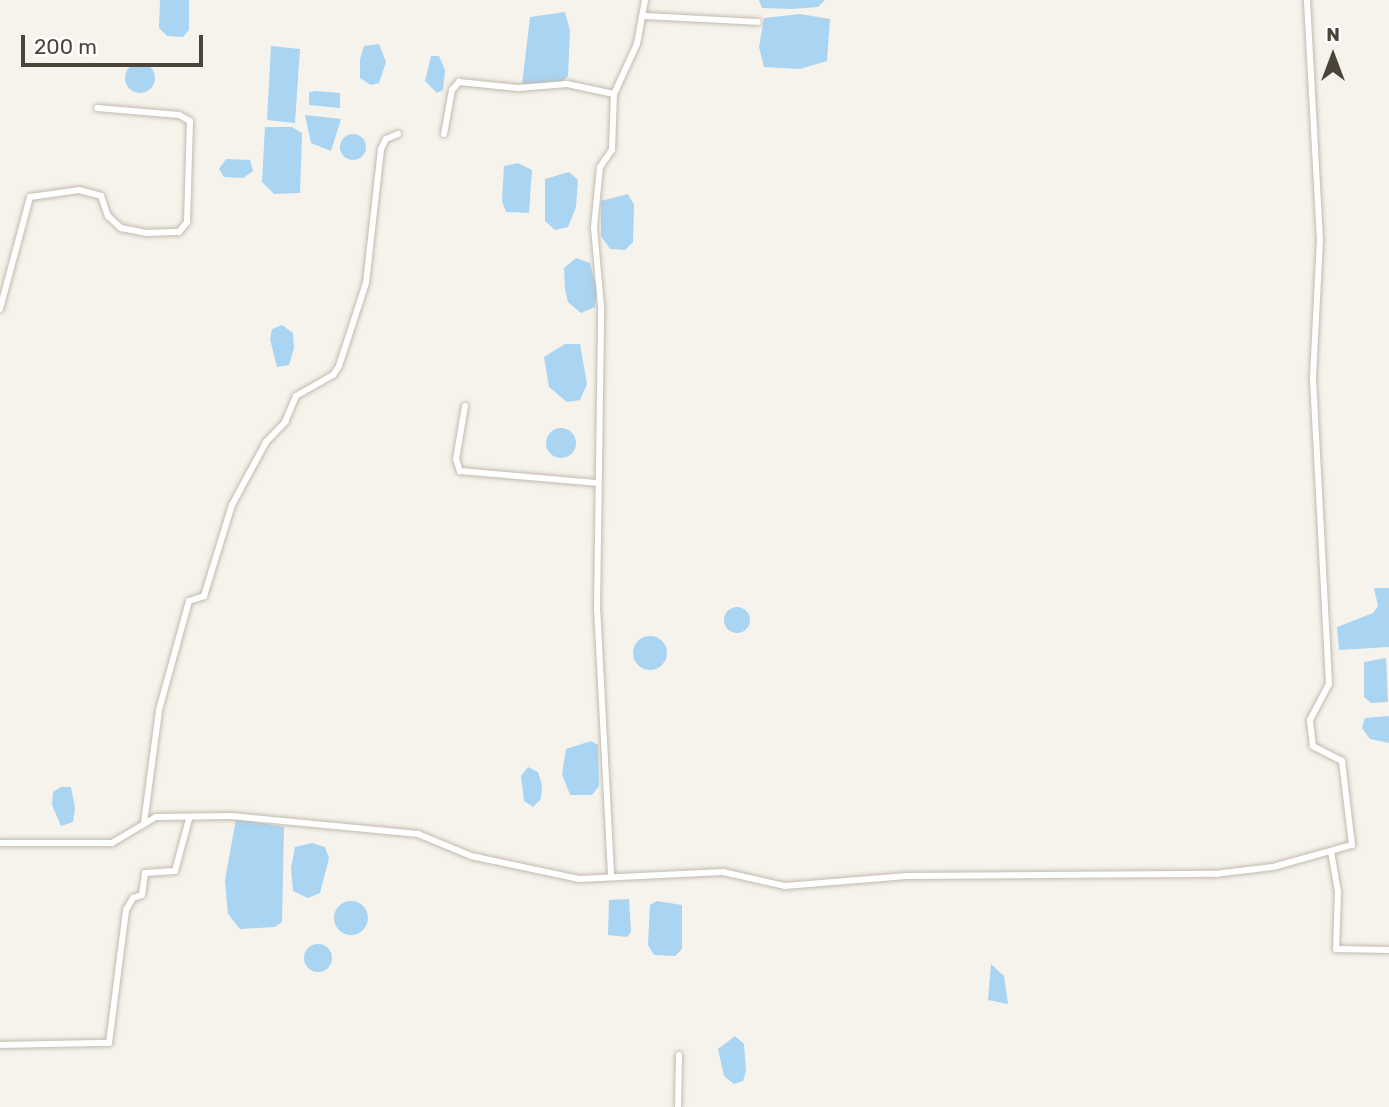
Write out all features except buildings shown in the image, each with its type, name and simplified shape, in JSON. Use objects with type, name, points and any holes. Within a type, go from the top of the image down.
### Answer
[{"type":"street","points":[[611,874],[598,644],[601,306],[594,228],[600,167],[612,150],[614,94],[626,75],[644,16],[645,0]]},
{"type":"street","points":[[0,843],[113,843],[156,817],[189,819],[231,816],[418,834],[471,856],[579,879],[611,874],[666,877],[723,872],[785,886],[906,876],[1215,874],[1273,867],[1352,845],[1351,810],[1342,761],[1313,746],[1310,720],[1329,684],[1313,389],[1320,242],[1307,0]]},
{"type":"street","points":[[644,16],[758,22]]},
{"type":"street","points":[[444,134],[452,90],[458,82],[518,88],[567,84],[614,94]]},
{"type":"street","points":[[0,309],[30,197],[79,190],[101,196],[108,216],[121,228],[146,233],[178,232],[187,222],[190,121],[164,113],[97,108]]},
{"type":"street","points":[[144,823],[161,701],[189,601],[204,596],[232,505],[266,442],[285,422],[296,396],[333,376],[339,366],[366,283],[381,149],[386,139],[398,134]]},
{"type":"street","points":[[465,406],[456,460],[460,471],[598,483]]},
{"type":"street","points":[[0,1045],[109,1043],[126,910],[133,898],[142,895],[145,873],[175,871],[189,819]]},
{"type":"street","points":[[1331,851],[1336,950],[1389,950]]},
{"type":"street","points":[[678,1107],[679,1055]]},
{"type":"water","points":[[160,0],[189,0],[189,30],[183,37],[167,36],[159,28]]},
{"type":"water","points":[[759,0],[825,0],[818,7],[792,9],[762,8]]},
{"type":"water","points":[[565,12],[570,31],[568,76],[560,83],[522,85],[530,17]]},
{"type":"water","points":[[800,14],[830,19],[827,61],[800,69],[764,67],[759,47],[764,18]]},
{"type":"water","points":[[379,44],[386,62],[379,83],[371,85],[360,78],[360,59],[364,46]]},
{"type":"water","points":[[271,46],[300,49],[295,123],[267,120]]},
{"type":"water","points":[[431,56],[439,56],[445,70],[443,90],[437,93],[425,81]]},
{"type":"water","points":[[140,63],[151,67],[155,78],[151,89],[140,93],[129,89],[125,78],[129,67]]},
{"type":"water","points":[[309,92],[340,93],[340,108],[309,105]]},
{"type":"water","points":[[305,115],[341,119],[331,151],[311,143]]},
{"type":"water","points":[[265,127],[292,127],[302,133],[300,193],[274,194],[262,182]]},
{"type":"water","points":[[353,134],[362,138],[366,147],[362,156],[353,160],[344,156],[340,147],[344,138]]},
{"type":"water","points":[[226,159],[250,160],[253,171],[243,178],[224,177],[219,169]]},
{"type":"water","points":[[518,163],[532,170],[529,213],[506,212],[502,201],[504,166]]},
{"type":"water","points":[[569,172],[578,180],[576,207],[568,227],[555,230],[545,221],[545,179]]},
{"type":"water","points":[[628,194],[634,205],[633,242],[625,250],[610,249],[601,236],[601,201]]},
{"type":"water","points":[[576,258],[590,263],[597,290],[595,307],[581,313],[568,302],[565,289],[564,268]]},
{"type":"water","points":[[282,325],[293,333],[294,348],[289,365],[277,367],[270,339],[272,329]]},
{"type":"water","points":[[565,344],[580,344],[587,384],[580,400],[567,402],[549,387],[544,357]]},
{"type":"water","points":[[561,428],[572,432],[576,443],[572,454],[561,458],[550,454],[546,443],[550,432]]},
{"type":"water","points":[[1374,588],[1389,588],[1389,647],[1339,650],[1337,627],[1373,613],[1378,606]]},
{"type":"water","points":[[737,607],[746,611],[750,620],[746,629],[737,633],[728,629],[724,620],[728,611]]},
{"type":"water","points":[[650,636],[662,641],[667,653],[662,665],[650,670],[638,665],[633,653],[638,641]]},
{"type":"water","points":[[1386,658],[1388,702],[1371,703],[1364,697],[1364,662]]},
{"type":"water","points":[[1389,716],[1389,743],[1370,739],[1362,728],[1365,718]]},
{"type":"water","points":[[591,741],[598,745],[599,786],[592,795],[570,795],[562,774],[566,749]]},
{"type":"water","points":[[528,767],[538,772],[542,785],[541,799],[533,807],[524,801],[521,776]]},
{"type":"water","points":[[61,787],[71,787],[75,808],[73,822],[61,826],[52,805],[53,792]]},
{"type":"water","points":[[236,819],[284,827],[282,922],[275,927],[240,929],[228,914],[225,880]]},
{"type":"water","points":[[312,843],[325,847],[329,858],[320,893],[308,898],[293,891],[291,868],[295,847]]},
{"type":"water","points":[[629,899],[631,932],[627,937],[608,935],[609,900]]},
{"type":"water","points":[[351,901],[363,906],[368,918],[363,930],[351,935],[339,930],[334,918],[339,906]]},
{"type":"water","points":[[657,901],[682,905],[682,949],[675,956],[654,955],[648,945],[650,905]]},
{"type":"water","points":[[318,944],[328,948],[332,958],[328,968],[318,972],[308,968],[304,958],[308,948]]},
{"type":"water","points":[[991,964],[1004,976],[1008,1004],[988,1000]]},
{"type":"water","points":[[735,1036],[744,1044],[746,1071],[743,1081],[734,1084],[724,1076],[718,1049]]}]
